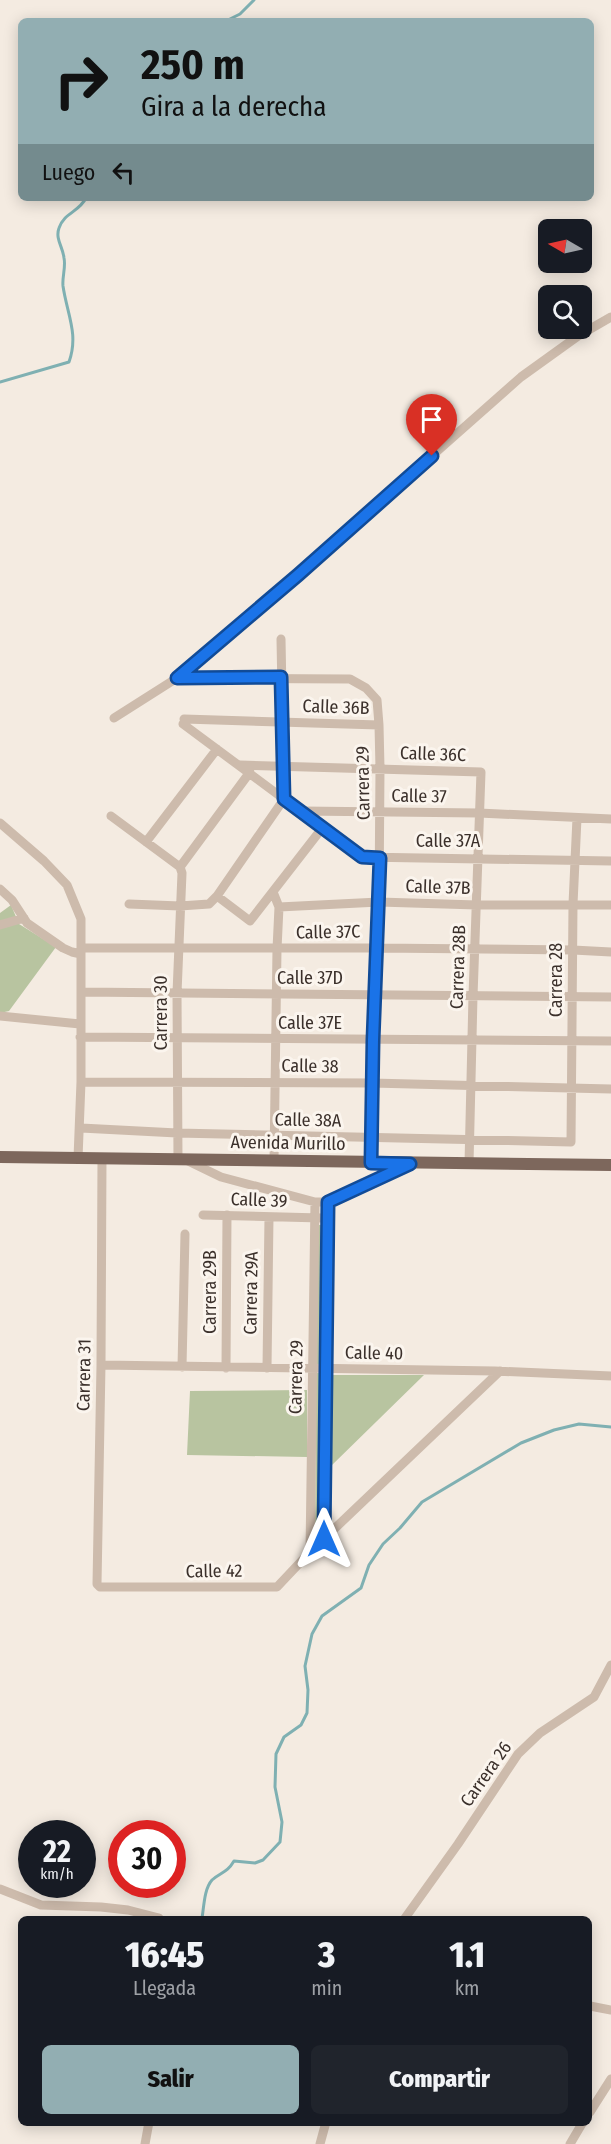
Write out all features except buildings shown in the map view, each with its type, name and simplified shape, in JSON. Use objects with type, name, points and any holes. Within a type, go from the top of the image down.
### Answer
[{"type":"main road","name":"Avenida Murillo","points":[[0,1157],[611,1165]]},
{"type":"street","points":[[114,718],[177,678],[315,560],[520,377],[578,336],[611,317]]},
{"type":"street","points":[[129,904],[180,906],[209,904],[217,896],[284,799],[281,639]]},
{"type":"street","points":[[177,678],[281,677]]},
{"type":"street","name":"Carrera 29","points":[[281,677],[350,679],[357,681],[377,700],[380,858],[371,1163]]},
{"type":"street","name":"Calle 36B","points":[[217,749],[184,722],[379,724]]},
{"type":"street","points":[[146,842],[217,749],[301,811]]},
{"type":"street","name":"Calle 36C","points":[[240,765],[481,772]]},
{"type":"street","points":[[111,816],[180,867],[250,772]]},
{"type":"street","name":"Carrera 28B","points":[[469,1164],[481,772]]},
{"type":"street","name":"Calle 37","points":[[301,811],[479,813],[611,819]]},
{"type":"street","name":"Calle 37A","points":[[301,811],[362,857],[478,857],[611,861]]},
{"type":"street","name":"Carrera 28","points":[[571,1142],[573,904],[577,818]]},
{"type":"street","points":[[0,824],[51,867],[68,885],[81,919],[81,1128],[78,1158]]},
{"type":"street","points":[[217,896],[250,921],[323,827]]},
{"type":"street","name":"Carrera 30","points":[[180,867],[182,873],[177,993],[177,1133],[181,1159]]},
{"type":"street","points":[[0,889],[12,900],[27,923],[63,948],[72,952],[81,951]]},
{"type":"street","points":[[273,892],[279,907],[274,1161]]},
{"type":"street","name":"Calle 37B","points":[[279,907],[379,902],[611,905]]},
{"type":"street","points":[[0,925],[24,918]]},
{"type":"street","name":"Calle 37C","points":[[81,951],[178,948],[377,948],[611,952]]},
{"type":"street","name":"Calle 37D","points":[[81,992],[611,997]]},
{"type":"street","points":[[0,1016],[80,1024]]},
{"type":"street","name":"Calle 37E","points":[[80,1037],[611,1041]]},
{"type":"street","name":"Calle 38","points":[[81,1082],[372,1083],[611,1089]]},
{"type":"street","name":"Calle 38A","points":[[81,1128],[274,1136],[571,1142]]},
{"type":"street","name":"Carrera 31","points":[[102,1158],[97,1584],[104,1588]]},
{"type":"street","points":[[181,1159],[221,1177],[315,1202],[328,1202],[410,1164]]},
{"type":"street","name":"Carrera 29","points":[[310,1552],[315,1202]]},
{"type":"street","name":"Carrera 29","points":[[324,1539],[328,1202]]},
{"type":"street","name":"Calle 39","points":[[203,1215],[327,1218]]},
{"type":"street","name":"Carrera 29B","points":[[225,1368],[227,1215]]},
{"type":"street","name":"Carrera 29A","points":[[267,1368],[269,1217]]},
{"type":"street","points":[[182,1367],[185,1234]]},
{"type":"street","name":"Calle 40","points":[[101,1365],[500,1371],[611,1376]]},
{"type":"street","name":"Calle 42","points":[[104,1588],[277,1587],[310,1552],[500,1371]]},
{"type":"street","name":"Carrera 26","points":[[406,1916],[518,1754],[540,1733],[594,1697],[611,1665]]},
{"type":"street","points":[[0,1889],[41,1905],[101,1907],[128,1910],[151,1916]]},
{"type":"street","points":[[592,2006],[611,2010]]},
{"type":"street","points":[[592,2109],[611,2079]]},
{"type":"street","points":[[145,2144],[148,2126]]},
{"type":"street","points":[[320,2144],[325,2126]]},
{"type":"street","points":[[570,2144],[581,2126]]},
{"type":"green space","points":[[11,905],[19,924],[56,947],[9,1011],[0,1013],[0,913]]},
{"type":"green space","points":[[317,1225],[323,1225],[321,1365],[316,1365]]},
{"type":"green space","points":[[316,1373],[322,1373],[321,1535],[315,1542]]},
{"type":"green space","points":[[331,1375],[424,1375],[330,1467]]},
{"type":"green space","points":[[307,1390],[307,1457],[187,1455],[190,1391]]},
{"type":"waterway","points":[[232,18],[240,14],[254,0]]},
{"type":"waterway","points":[[0,382],[69,362],[73,333],[63,286],[64,261],[58,232],[64,219],[84,201]]},
{"type":"waterway","points":[[202,1916],[206,1893],[212,1880],[234,1861],[255,1863],[263,1860],[280,1842],[282,1822],[275,1787],[276,1754],[284,1737],[301,1725],[307,1713],[308,1690],[305,1666],[312,1634],[322,1616],[361,1588],[369,1565],[383,1544],[422,1502],[521,1443],[554,1430],[579,1424],[611,1427]]},
{"type":"route","points":[[324,1539],[328,1202],[410,1164],[371,1163],[380,858],[362,857],[284,799],[281,677],[177,678],[323,554],[432,456]]}]
